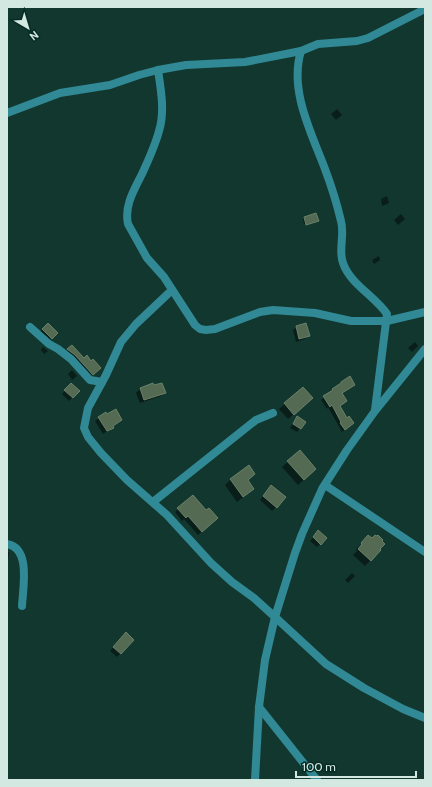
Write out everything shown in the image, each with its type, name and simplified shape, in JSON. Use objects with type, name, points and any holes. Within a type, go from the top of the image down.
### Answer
[{"type":"street","points":[[7,113],[64,92],[110,85],[158,70],[186,65],[245,62],[301,51],[318,44],[357,41],[368,38],[425,9]]},
{"type":"street","points":[[301,51],[297,63],[298,87],[307,122],[327,174],[341,221],[343,234],[341,254],[342,263],[358,285],[382,307],[387,314],[375,411]]},
{"type":"street","points":[[158,70],[161,92],[162,121],[142,174],[131,195],[127,218],[128,224],[148,258],[172,290],[195,325],[206,330],[215,329],[260,312],[273,310],[315,313],[351,321],[387,321],[425,312]]},
{"type":"street","points":[[172,290],[136,324],[126,335],[117,349],[88,408],[84,428],[88,437],[106,459],[127,480],[167,515],[211,563],[275,617],[326,664],[364,688],[403,709],[425,718]]},
{"type":"street","points":[[30,327],[49,344],[58,349],[71,360],[90,380],[102,382]]},
{"type":"street","points":[[255,780],[259,707],[266,660],[275,617],[295,553],[325,485],[347,450],[375,411],[425,349]]},
{"type":"street","points":[[153,502],[256,420],[273,413]]},
{"type":"street","points":[[325,485],[425,552]]},
{"type":"street","points":[[7,544],[17,548],[21,553],[24,562],[22,606]]},
{"type":"street","points":[[259,707],[317,780]]},
{"type":"building","points":[[316,213],[319,221],[306,225],[304,217]]},
{"type":"building","points":[[48,323],[58,333],[52,339],[42,329]]},
{"type":"building","points":[[306,323],[310,336],[299,339],[296,326]]},
{"type":"building","points":[[72,345],[84,358],[87,355],[91,361],[93,359],[101,368],[93,375],[75,355],[67,349]]},
{"type":"building","points":[[350,376],[355,385],[342,393],[347,401],[340,406],[347,418],[349,416],[354,423],[345,430],[340,423],[341,422],[332,405],[330,407],[323,396]]},
{"type":"building","points":[[71,383],[80,391],[73,398],[64,390]]},
{"type":"building","points":[[153,383],[154,385],[162,383],[166,393],[144,400],[140,388]]},
{"type":"building","points":[[303,387],[313,398],[294,415],[284,403]]},
{"type":"building","points":[[116,409],[122,420],[113,426],[114,428],[107,431],[98,417],[106,412],[107,414]]},
{"type":"building","points":[[297,416],[306,422],[301,429],[293,424]]},
{"type":"building","points":[[300,450],[316,469],[304,480],[287,461]]},
{"type":"building","points":[[249,465],[255,474],[248,480],[254,489],[243,497],[230,479]]},
{"type":"building","points":[[271,485],[286,497],[277,508],[263,496]]},
{"type":"building","points":[[193,495],[206,510],[209,508],[218,518],[202,532],[188,516],[186,518],[177,508]]},
{"type":"building","points":[[318,530],[327,538],[321,545],[313,537]]},
{"type":"building","points":[[368,535],[372,538],[375,535],[378,535],[385,544],[371,561],[358,549]]},
{"type":"building","points":[[126,632],[134,640],[121,654],[113,647]]}]
